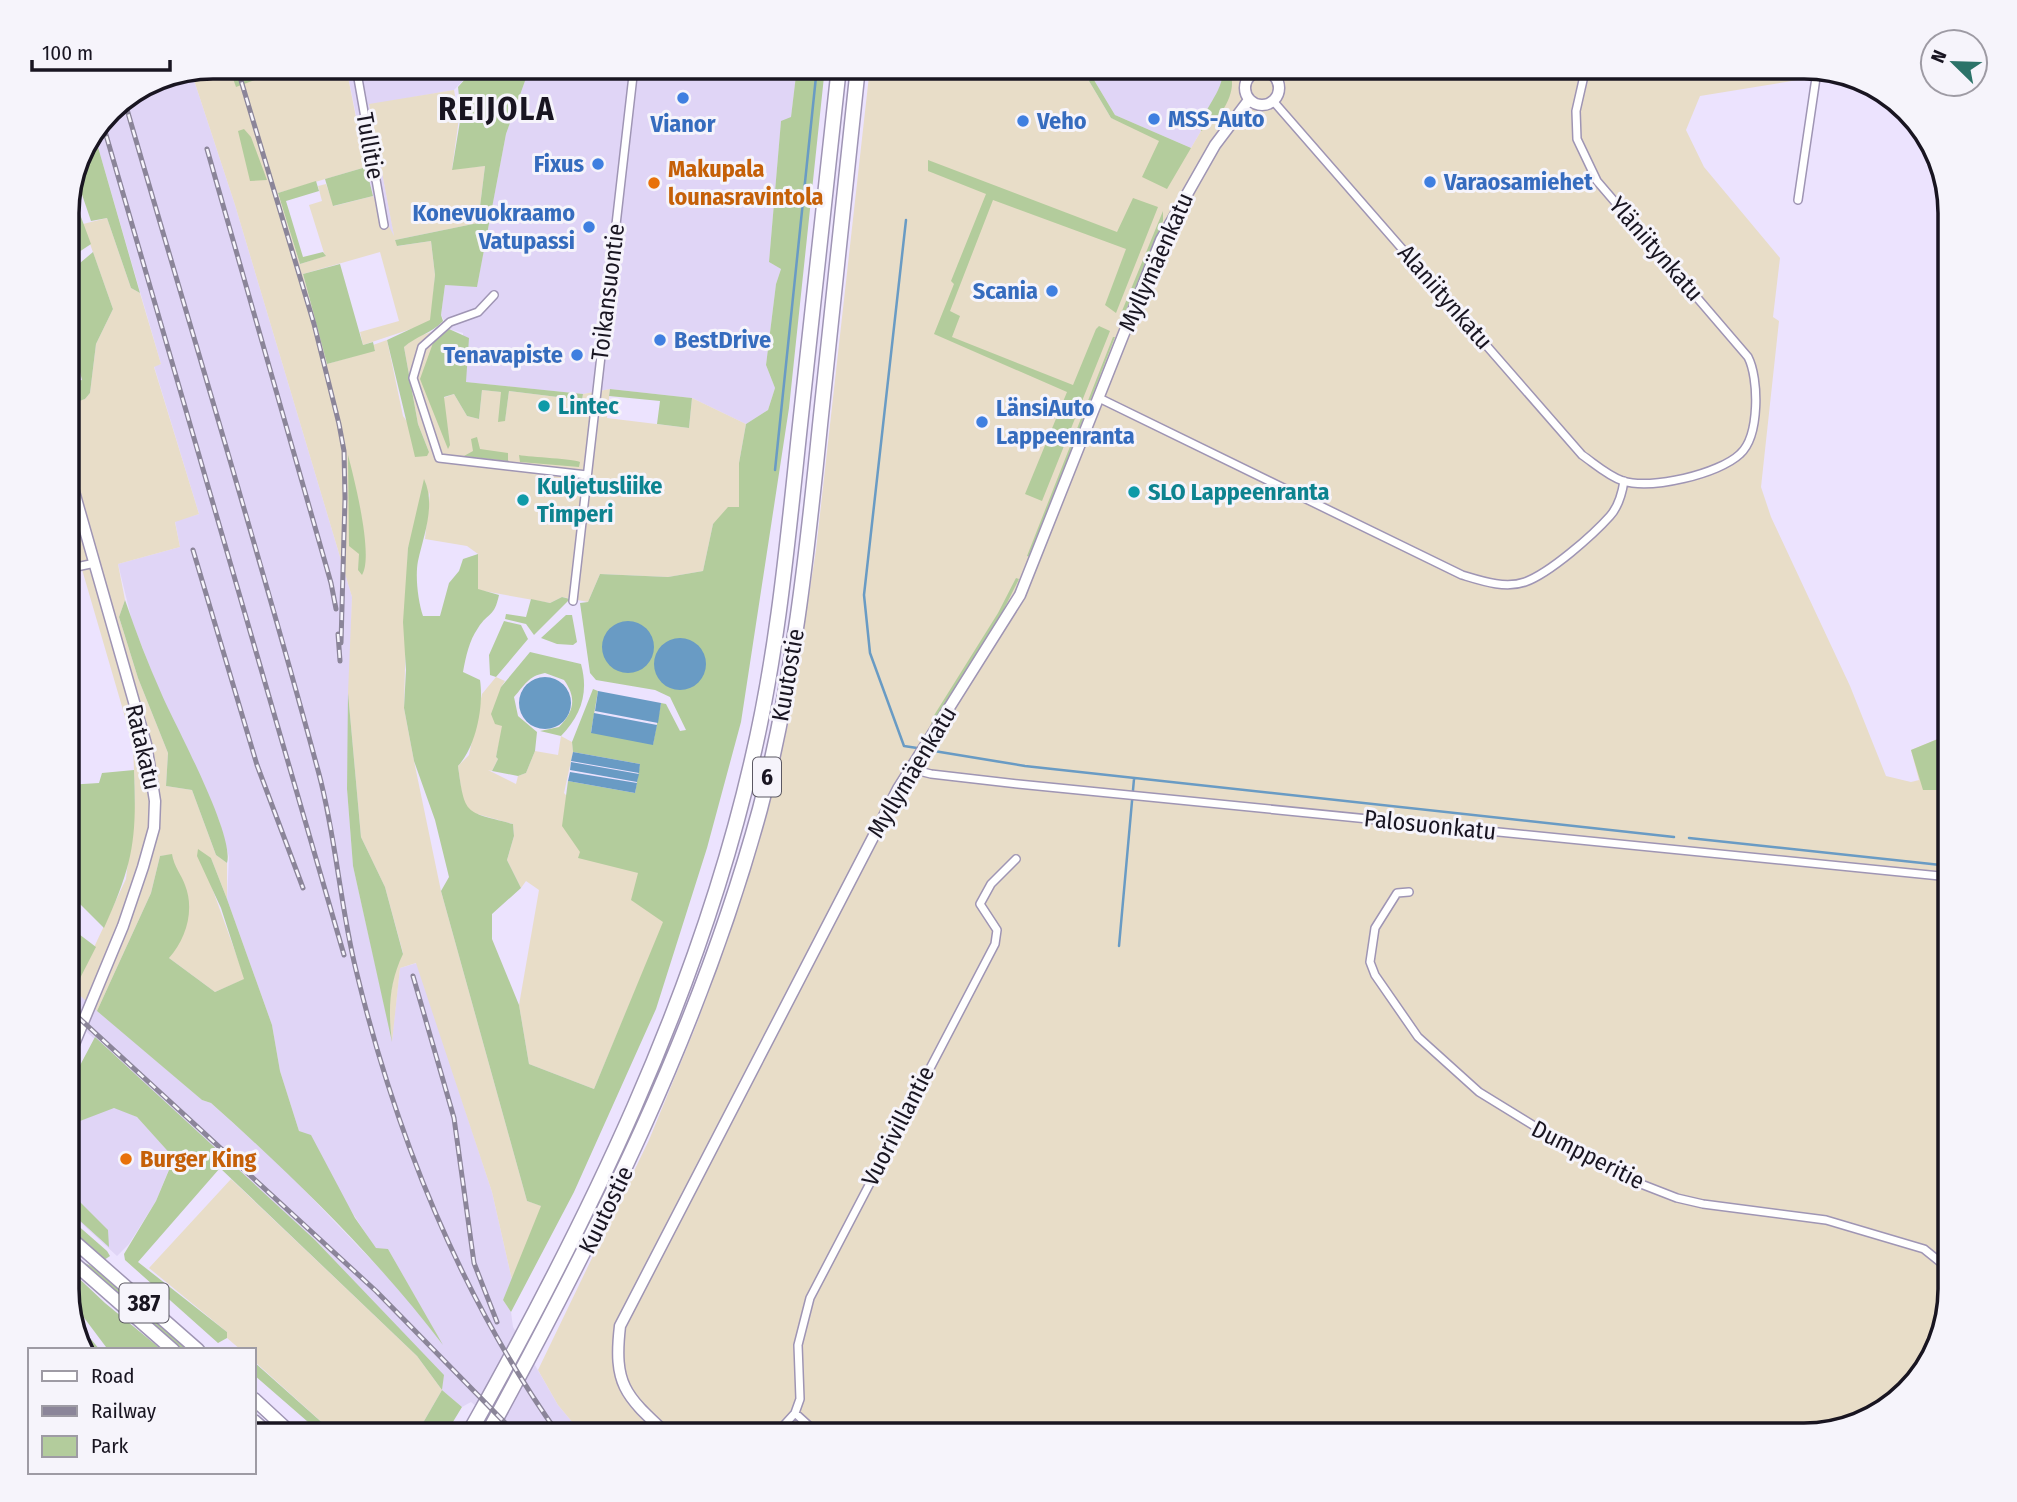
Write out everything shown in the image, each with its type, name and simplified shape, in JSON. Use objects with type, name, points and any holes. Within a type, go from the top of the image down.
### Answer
[{"type":"highway","name":"Kuutostie","points":[[475,1423],[578,1233],[645,1079],[711,902],[752,760],[778,621],[838,79]]},
{"type":"highway","name":"Kuutostie","points":[[494,1423],[571,1282],[628,1166],[698,995],[760,809],[781,716],[804,576],[857,79]]},
{"type":"highway","points":[[471,1423],[532,1322]]},
{"type":"main road","points":[[1248,79],[1245,84],[1249,100],[1265,106],[1274,102],[1279,79]]},
{"type":"main road","name":"Myllymäenkatu","points":[[656,1423],[625,1389],[615,1362],[620,1326],[862,857],[911,769],[1020,595],[1161,240],[1215,145],[1249,100]]},
{"type":"main road","name":"Ratakatu","points":[[79,508],[146,744],[155,801],[154,828],[143,867],[123,926],[79,1032]]},
{"type":"main road","name":"387","points":[[79,1246],[196,1348]]},
{"type":"main road","points":[[79,1268],[171,1348]]},
{"type":"main road","points":[[256,1401],[279,1423]]},
{"type":"street","name":"Tullitie","points":[[358,79],[384,225]]},
{"type":"street","name":"Toikansuontie","points":[[573,601],[633,79]]},
{"type":"street","name":"Yläniitynkatu","points":[[1583,79],[1576,110],[1577,139],[1597,181],[1748,357],[1757,381],[1753,426],[1746,447],[1739,456],[1685,479],[1664,483],[1624,481]]},
{"type":"street","points":[[1798,200],[1808,112],[1815,80]]},
{"type":"street","name":"Alaniitynkatu","points":[[1274,102],[1583,455],[1624,481]]},
{"type":"street","points":[[494,295],[478,312],[450,322],[422,347],[413,378],[439,458],[587,475]]},
{"type":"street","points":[[1099,398],[1462,575],[1492,584],[1525,582],[1558,561],[1611,515],[1621,499],[1624,481]]},
{"type":"street","points":[[79,566],[95,563]]},
{"type":"street","name":"Palosuonkatu","points":[[911,769],[931,774],[1018,784],[1938,876]]},
{"type":"street","name":"Vuorivillantie","points":[[795,1413],[800,1399],[798,1345],[810,1298],[995,944],[997,930],[980,904],[991,884],[1016,859]]},
{"type":"street","name":"Dumpperitie","points":[[1409,892],[1397,893],[1388,902],[1375,929],[1370,962],[1375,975],[1418,1037],[1479,1092],[1570,1148],[1641,1184],[1677,1198],[1703,1205],[1826,1220],[1924,1249],[1938,1260]]},
{"type":"street","points":[[786,1423],[795,1413],[806,1423]]},
{"type":"shaded area","points":[[348,79],[366,167],[278,193],[300,264],[325,256],[309,205],[322,201],[318,186],[326,184],[334,206],[373,196],[394,236],[369,104],[454,90],[459,118],[452,169],[485,166],[478,223],[395,240],[398,246],[431,241],[435,275],[431,320],[363,345],[360,332],[399,321],[380,252],[303,274],[327,364],[375,350],[373,345],[387,340],[403,416],[429,452],[418,424],[404,347],[414,338],[434,331],[443,321],[449,329],[433,343],[450,445],[443,398],[454,394],[467,416],[479,419],[482,390],[502,392],[499,421],[505,420],[509,391],[582,400],[583,394],[610,389],[607,418],[689,428],[692,398],[746,424],[739,463],[739,508],[713,524],[703,571],[668,577],[600,574],[588,602],[562,597],[550,603],[478,590],[478,554],[467,546],[425,539],[430,492],[408,548],[404,708],[414,761],[441,891],[527,1201],[542,1206],[512,1280],[492,1192],[416,963],[400,968],[392,1042],[388,1008],[395,970],[403,953],[385,887],[361,837],[348,693],[352,597],[235,205],[194,80]]},
{"type":"shaded area","points":[[349,79],[465,79],[454,90],[369,105],[395,240],[373,196]]},
{"type":"shaded area","points":[[526,79],[796,79],[791,118],[781,122],[769,262],[781,269],[776,284],[766,365],[775,388],[768,410],[746,424],[692,398],[610,389],[583,394],[465,382],[463,333],[449,329],[441,315],[445,285],[477,286],[506,134]]},
{"type":"shaded area","points":[[869,79],[1090,79],[1111,118],[1191,148],[1201,131],[1200,124],[1222,88],[1222,79],[1804,79],[1700,96],[1686,130],[1704,167],[1780,258],[1773,317],[1779,321],[1761,487],[1771,517],[1850,686],[1886,776],[1911,782],[1919,780],[1911,750],[1938,739],[1938,1289],[1934,1324],[1916,1363],[1892,1390],[1878,1401],[1839,1419],[1804,1423],[573,1423],[558,1405],[538,1370],[649,1140],[697,1023],[734,921],[766,817],[789,720],[816,550]]},
{"type":"shaded area","points":[[1093,79],[1224,79],[1222,88],[1200,124],[1201,131],[1191,148],[1115,115]]},
{"type":"shaded area","points":[[194,80],[235,205],[352,597],[347,789],[353,866],[392,1039],[400,968],[417,963],[492,1192],[512,1280],[503,1300],[511,1312],[513,1327],[558,1405],[573,1423],[496,1423],[471,1402],[462,1407],[442,1390],[443,1375],[315,1240],[79,1025],[79,994],[202,1100],[211,1103],[287,1172],[404,1294],[439,1339],[388,1249],[376,1249],[299,1131],[280,1071],[272,1025],[227,899],[229,857],[219,820],[160,693],[132,621],[118,564],[180,547],[175,521],[199,514],[154,366],[161,364],[98,145],[112,125],[139,101],[162,89]]},
{"type":"shaded area","points":[[107,218],[131,288],[140,293],[161,364],[154,367],[199,514],[175,522],[180,547],[118,564],[125,600],[119,617],[138,678],[168,753],[166,786],[192,790],[216,855],[227,863],[227,899],[211,858],[211,885],[245,979],[215,992],[169,958],[185,886],[174,868],[172,855],[160,856],[151,893],[97,1011],[79,995],[79,979],[126,879],[135,799],[133,747],[79,559],[79,401],[90,393],[96,344],[113,309],[83,224]]},
{"type":"shaded area","points":[[496,677],[505,681],[501,687],[503,726],[496,757],[498,759],[492,771],[488,770],[516,784],[518,776],[526,773],[535,751],[558,755],[561,736],[572,742],[573,752],[564,793],[638,873],[664,922],[594,1089],[529,1064],[519,1005],[539,890],[526,881],[521,888],[507,860],[514,836],[513,824],[470,812],[463,803],[458,766],[469,755],[482,694]]},
{"type":"shaded area","points":[[114,1107],[137,1117],[174,1157],[156,1201],[129,1244],[117,1256],[79,1221],[79,1121]]},
{"type":"shaded area","points":[[231,1179],[417,1356],[442,1390],[423,1423],[323,1423],[256,1363],[256,1348],[239,1348],[227,1338],[227,1332],[149,1268]]},
{"type":"green space","points":[[233,79],[258,79],[236,87]]},
{"type":"green space","points":[[465,79],[526,79],[506,134],[477,287],[445,285],[441,315],[443,321],[404,347],[418,424],[429,452],[427,456],[415,457],[387,340],[430,320],[435,275],[431,241],[397,246],[395,240],[478,223],[485,166],[452,170],[461,115],[458,87]]},
{"type":"green space","points":[[796,79],[824,79],[789,408],[741,722],[707,848],[656,1009],[574,1192],[511,1312],[503,1300],[541,1206],[527,1201],[441,891],[449,877],[435,820],[414,761],[404,708],[406,670],[403,622],[408,548],[424,479],[429,509],[417,574],[418,596],[423,616],[440,616],[449,583],[459,571],[463,559],[478,554],[478,589],[499,595],[493,611],[475,633],[467,654],[463,672],[480,680],[481,702],[474,737],[458,766],[463,795],[470,809],[485,817],[513,824],[514,836],[507,860],[521,888],[492,914],[492,939],[519,1005],[529,1064],[594,1089],[663,922],[631,900],[638,873],[578,858],[580,852],[562,826],[568,781],[635,793],[640,764],[573,752],[572,742],[593,689],[598,691],[591,732],[653,744],[661,703],[666,704],[680,731],[686,730],[670,697],[655,690],[596,680],[590,673],[580,603],[588,602],[600,574],[668,577],[703,571],[713,524],[728,507],[739,507],[739,463],[746,424],[768,410],[775,388],[766,365],[776,284],[781,269],[769,262],[781,121],[791,117]]},
{"type":"green space","points":[[1093,79],[1115,115],[1191,148],[1167,189],[1142,177],[1159,141],[1111,118],[1089,81]]},
{"type":"green space","points":[[1222,79],[1232,79],[1230,96],[1221,113],[1201,131],[1204,116]]},
{"type":"green space","points":[[244,129],[251,137],[267,180],[250,181],[238,131]]},
{"type":"green space","points":[[98,145],[140,293],[131,288],[107,218],[91,221],[81,189],[83,178]]},
{"type":"green space","points":[[928,160],[1117,232],[1133,198],[1158,207],[1116,313],[1105,305],[1126,249],[993,200],[950,311],[960,316],[952,337],[1073,385],[1096,329],[1099,326],[1110,331],[1042,501],[1025,494],[1067,392],[934,334],[954,284],[951,281],[986,194],[928,171]]},
{"type":"green space","points":[[366,167],[373,196],[333,206],[325,179]]},
{"type":"green space","points":[[316,181],[319,191],[286,201],[303,257],[323,252],[326,256],[300,264],[278,193]]},
{"type":"green space","points":[[1163,211],[1163,221],[1126,310],[1122,311]]},
{"type":"green space","points":[[79,212],[91,244],[79,252]]},
{"type":"green space","points":[[93,252],[113,309],[96,344],[90,393],[79,401],[79,381],[82,380],[79,368],[80,263]]},
{"type":"green space","points":[[340,264],[363,345],[373,342],[375,351],[327,364],[303,274]]},
{"type":"green space","points":[[449,329],[469,338],[466,382],[583,394],[582,400],[509,391],[505,421],[498,422],[501,392],[482,390],[479,419],[467,416],[454,394],[444,397],[450,445],[448,449],[420,379],[433,343]]},
{"type":"green space","points":[[1113,337],[1030,557],[1027,556]]},
{"type":"green space","points":[[610,389],[692,398],[689,428],[657,424],[660,401],[609,396]]},
{"type":"green space","points":[[477,437],[480,449],[508,453],[508,461],[464,456],[473,451],[471,439]]},
{"type":"green space","points":[[348,455],[366,551],[362,575],[358,570],[359,554],[349,546]]},
{"type":"green space","points":[[519,455],[580,462],[579,467],[520,462]]},
{"type":"green space","points":[[1016,578],[1019,579],[998,621],[929,730],[933,717],[998,613]]},
{"type":"green space","points":[[562,597],[570,599],[534,635],[526,624],[505,619],[506,614],[526,617],[531,599],[550,603]]},
{"type":"green space","points":[[125,600],[157,683],[214,806],[227,849],[227,863],[216,855],[192,790],[166,786],[168,753],[138,678],[119,617]]},
{"type":"green space","points":[[566,615],[572,615],[577,642],[573,645],[557,644],[541,638]]},
{"type":"green space","points":[[504,621],[521,625],[528,639],[496,677],[490,675],[489,655]]},
{"type":"green space","points":[[530,652],[581,664],[584,685],[582,703],[574,720],[561,736],[540,731],[559,727],[568,716],[572,705],[571,693],[564,680],[545,673],[531,679],[514,697],[518,716],[537,732],[535,751],[526,773],[518,776],[492,771],[498,759],[496,757],[502,726],[495,724],[491,714],[501,687]]},
{"type":"green space","points":[[348,693],[361,837],[385,887],[403,954],[391,997],[392,1042],[353,866],[347,789]]},
{"type":"green space","points":[[1938,739],[1938,790],[1923,790],[1911,750]]},
{"type":"green space","points":[[134,770],[135,815],[127,868],[104,928],[79,903],[79,784],[99,783],[102,773]]},
{"type":"green space","points":[[198,849],[211,858],[227,899],[272,1025],[280,1071],[299,1131],[311,1135],[355,1218],[376,1248],[388,1249],[443,1345],[362,1249],[273,1160],[211,1103],[202,1100],[97,1011],[151,893],[160,856],[172,854],[185,885],[189,904],[184,933],[169,958],[215,992],[244,979],[221,908],[197,856]]},
{"type":"green space","points":[[79,934],[96,947],[79,980]]},
{"type":"green space","points":[[95,1037],[315,1240],[444,1375],[442,1390],[417,1356],[220,1168],[138,1262],[227,1332],[227,1338],[218,1343],[125,1260],[124,1254],[156,1201],[174,1158],[137,1117],[114,1108],[79,1121],[79,1067]]},
{"type":"green space","points":[[79,1201],[108,1230],[109,1247],[79,1220]]},
{"type":"green space","points":[[79,1226],[107,1251],[110,1256],[104,1260],[79,1238]]},
{"type":"green space","points":[[79,1260],[93,1267],[187,1348],[178,1348]]},
{"type":"green space","points":[[79,1278],[160,1348],[106,1347],[81,1313]]},
{"type":"green space","points":[[87,1334],[98,1348],[93,1348]]},
{"type":"green space","points":[[256,1364],[323,1423],[309,1423],[256,1377]]},
{"type":"green space","points":[[442,1390],[462,1407],[452,1423],[423,1423]]},
{"type":"water","points":[[628,621],[638,623],[646,629],[652,637],[652,657],[646,665],[638,671],[628,673],[618,671],[610,665],[604,657],[602,647],[604,637],[610,629],[618,623]]},
{"type":"water","points":[[680,638],[690,640],[698,646],[704,654],[704,674],[698,682],[690,688],[680,690],[670,688],[662,682],[656,674],[654,664],[656,654],[662,646],[670,640]]},
{"type":"water","points":[[545,677],[555,679],[563,685],[569,693],[569,713],[563,721],[555,727],[545,729],[535,727],[527,721],[521,713],[519,703],[521,693],[527,685],[535,679]]},
{"type":"water","points":[[598,691],[661,703],[658,723],[595,711]]},
{"type":"water","points":[[594,713],[657,725],[653,745],[591,733]]},
{"type":"water","points":[[573,752],[640,764],[639,773],[571,761]]},
{"type":"water","points":[[571,762],[639,774],[637,782],[570,770]]},
{"type":"water","points":[[570,772],[637,783],[635,793],[568,781]]},
{"type":"waterway","points":[[775,470],[816,79]]},
{"type":"waterway","points":[[906,220],[864,595],[870,653],[904,746],[917,748]]},
{"type":"waterway","points":[[934,751],[1025,766],[1674,837]]},
{"type":"waterway","points":[[1119,946],[1134,779]]},
{"type":"waterway","points":[[1689,838],[1938,865]]},
{"type":"railway","points":[[241,79],[314,324],[344,451],[341,643]]},
{"type":"railway","points":[[127,110],[248,520],[319,774],[356,970],[391,1093],[435,1213],[462,1271],[523,1382],[551,1423]]},
{"type":"railway","points":[[106,133],[344,955]]},
{"type":"railway","points":[[207,149],[331,583],[336,609]]},
{"type":"railway","points":[[193,550],[257,765],[303,888]]},
{"type":"railway","points":[[338,634],[340,661]]},
{"type":"railway","points":[[413,976],[454,1118],[474,1263],[497,1322]]},
{"type":"railway","points":[[79,1018],[376,1291],[505,1423]]},
{"type":"place","name":"Vianor","points":[[683,98]]},
{"type":"place","name":"MSS-Auto","points":[[1154,119]]},
{"type":"place","name":"Veho","points":[[1023,121]]},
{"type":"place","name":"Fixus","points":[[598,164]]},
{"type":"place","name":"Varaosamiehet","points":[[1430,182]]},
{"type":"place","name":"Makupala lounasravintola","points":[[654,183]]},
{"type":"place","name":"Konevuokraamo Vatupassi","points":[[589,227]]},
{"type":"place","name":"Scania","points":[[1052,291]]},
{"type":"place","name":"BestDrive","points":[[660,340]]},
{"type":"place","name":"Tenavapiste","points":[[577,355]]},
{"type":"place","name":"Lintec","points":[[544,406]]},
{"type":"place","name":"LänsiAuto Lappeenranta","points":[[982,422]]},
{"type":"place","name":"SLO Lappeenranta","points":[[1134,492]]},
{"type":"place","name":"Kuljetusliike Timperi","points":[[523,500]]},
{"type":"place","name":"Burger King","points":[[126,1159]]},
{"type":"district","name":"REIJOLA","points":[[497,109]]}]
